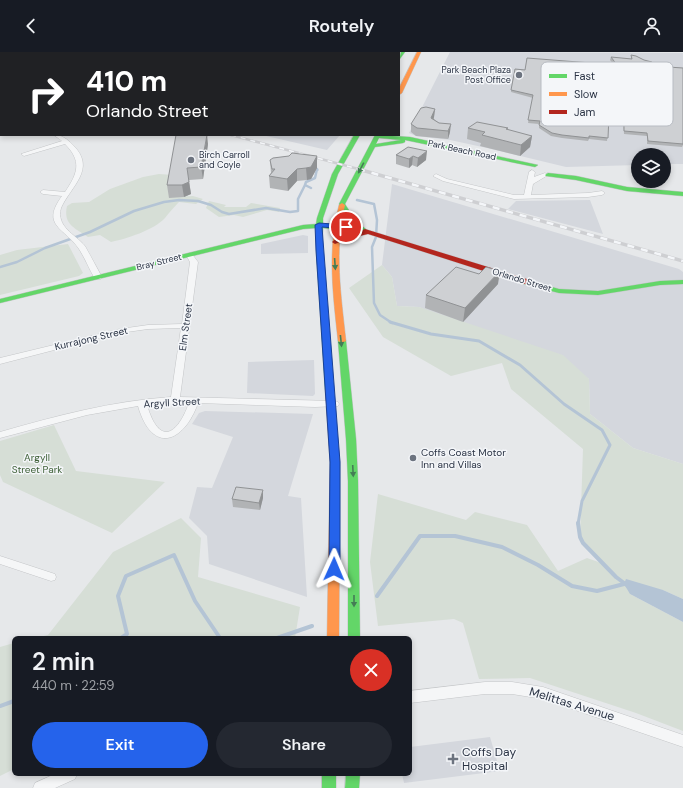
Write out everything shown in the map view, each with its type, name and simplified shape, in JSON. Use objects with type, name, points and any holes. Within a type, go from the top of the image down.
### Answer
[{"type":"main road","points":[[400,86],[400,68],[411,52]]},
{"type":"main road","points":[[400,86],[418,52]]},
{"type":"main road","points":[[400,86],[414,78],[428,52]]},
{"type":"main road","points":[[333,636],[335,462],[332,404],[319,250],[319,225],[335,174],[356,136]]},
{"type":"main road","points":[[347,151],[364,139],[376,136]]},
{"type":"main road","points":[[354,636],[354,495],[348,403],[338,302],[335,242],[337,219],[342,204],[376,136]]},
{"type":"main road","name":"Park Beach Road","points":[[376,136],[450,146],[504,159],[532,169],[546,166],[549,173]]},
{"type":"main road","points":[[372,146],[398,138]]},
{"type":"main road","points":[[549,173],[627,189],[683,194]]},
{"type":"main road","points":[[342,204],[353,221],[367,231]]},
{"type":"main road","name":"Orlando Street","points":[[319,225],[367,231],[559,291],[598,293],[660,283],[683,282]]},
{"type":"main road","name":"Bray Street","points":[[0,301],[319,225]]},
{"type":"main road","points":[[335,242],[345,237],[367,231]]},
{"type":"main road","points":[[329,788],[330,776]]},
{"type":"main road","points":[[352,776],[352,788]]},
{"type":"street","points":[[58,136],[74,148],[80,162],[77,181],[66,194],[57,209],[56,215],[61,228],[67,235],[80,245],[98,278]]},
{"type":"street","points":[[24,154],[66,142]]},
{"type":"street","points":[[527,197],[532,169]]},
{"type":"street","points":[[529,184],[537,178],[549,173]]},
{"type":"street","points":[[436,176],[445,180],[514,197],[602,193]]},
{"type":"street","points":[[43,192],[66,194]]},
{"type":"street","name":"Elm Street","points":[[175,400],[194,262],[190,255]]},
{"type":"street","name":"Kurrajong Street","points":[[0,361],[120,331],[148,327],[184,326]]},
{"type":"street","points":[[142,403],[146,420],[151,430],[158,434],[164,435],[177,431],[184,424],[192,410],[194,400]]},
{"type":"street","name":"Argyll Street","points":[[0,435],[89,412],[142,403],[194,400],[332,404],[348,403]]},
{"type":"street","points":[[0,560],[51,577]]},
{"type":"street","name":"Melittas Avenue","points":[[412,697],[485,688],[512,688],[542,693],[668,734],[683,741]]},
{"type":"street","points":[[40,788],[66,776]]},
{"type":"shaded area","points":[[450,52],[683,53],[683,164],[671,164],[671,148],[631,148],[631,165],[566,167],[450,140],[416,136],[409,133]]},
{"type":"shaded area","points":[[266,136],[339,136],[327,150]]},
{"type":"shaded area","points":[[392,184],[679,269],[683,272],[683,464],[633,448],[590,414],[589,379],[419,307],[397,306],[392,277],[382,265]]},
{"type":"shaded area","points":[[590,200],[603,234],[508,209],[516,201]]},
{"type":"shaded area","points":[[303,235],[308,236],[308,253],[261,254],[261,244]]},
{"type":"shaded area","points":[[314,360],[315,394],[313,396],[247,393],[248,362]]},
{"type":"shaded area","points":[[205,411],[313,414],[288,496],[301,498],[307,597],[209,564],[207,536],[189,518],[197,487],[212,488],[233,437],[192,424],[199,413]]},
{"type":"shaded area","name":"Coffs Day Hospital","points":[[490,737],[500,771],[404,783],[402,776],[412,776],[412,747]]},
{"type":"green space","points":[[159,174],[173,175],[169,197],[193,196],[203,199],[196,204],[179,202],[165,218],[154,226],[124,239],[111,242],[100,235],[88,237],[74,228],[68,221],[66,212],[67,206],[72,203],[89,202],[110,189],[143,177]]},
{"type":"green space","points":[[209,201],[226,205],[224,207],[246,207],[251,203],[280,208],[279,212],[267,210],[243,217],[234,215],[219,217],[206,208]]},
{"type":"green space","points":[[68,244],[83,273],[79,276],[0,295],[0,255],[17,250]]},
{"type":"green space","points":[[382,265],[392,277],[397,306],[419,307],[563,355],[589,379],[590,414],[633,448],[683,464],[683,599],[663,590],[630,594],[683,622],[683,731],[636,713],[530,678],[479,679],[463,623],[454,619],[378,626],[370,562],[378,494],[466,520],[475,512],[527,525],[558,571],[587,558],[604,564],[580,538],[583,449],[511,389],[502,363],[451,376],[383,337],[349,288]]},
{"type":"green space","name":"Argyll Street Park","points":[[54,425],[76,471],[165,482],[112,533],[3,482],[0,475],[0,441]]},
{"type":"green space","points":[[181,518],[201,538],[198,577],[300,607],[295,636],[44,636],[48,635],[113,552]]},
{"type":"green space","points":[[12,644],[12,770],[0,776],[0,647]]},
{"type":"water","points":[[626,579],[663,590],[683,599],[683,622],[630,594],[624,584]]},
{"type":"building","points":[[631,55],[652,62],[615,62],[611,57],[632,59]]},
{"type":"building","points":[[527,58],[578,62],[541,62],[541,126],[609,126],[608,138],[589,136],[589,138],[552,133],[539,125],[540,121],[528,120],[533,95],[511,90],[515,69],[525,70]]},
{"type":"building","points":[[673,67],[683,68],[683,144],[648,141],[647,133],[624,131],[624,126],[673,126]]},
{"type":"building","points":[[426,107],[435,109],[431,118],[439,123],[451,124],[448,131],[417,128],[411,124],[421,108]]},
{"type":"building","points":[[477,122],[508,128],[506,129],[532,136],[521,145],[482,135],[485,132],[468,128]]},
{"type":"building","name":"Birch Carroll and Coyle","points":[[176,136],[207,136],[201,167],[187,168],[189,182],[182,185],[167,185]]},
{"type":"building","points":[[408,147],[427,151],[418,158],[413,156],[409,159],[396,155]]},
{"type":"building","points":[[292,153],[317,156],[311,167],[297,169],[287,179],[269,176],[275,169],[272,169],[270,160],[273,158],[289,156]]},
{"type":"building","points":[[456,267],[479,274],[486,267],[500,271],[465,308],[426,295]]},
{"type":"building","points":[[236,487],[263,490],[259,503],[232,499]]},
{"type":"waterway","points":[[305,185],[306,182],[315,178],[317,169]]},
{"type":"waterway","points":[[0,267],[17,262],[45,248],[90,232],[134,211],[164,202],[179,200],[198,201],[211,205],[222,212],[229,214],[266,208],[290,212],[298,211],[298,199],[305,185]]},
{"type":"waterway","points":[[305,185],[311,188]]},
{"type":"waterway","points":[[357,200],[374,204],[377,220],[376,237],[372,247],[374,303],[380,315],[391,322]]},
{"type":"waterway","points":[[391,322],[431,334],[479,341],[520,365],[564,404],[602,430],[610,445],[582,501],[578,524]]},
{"type":"waterway","points":[[578,524],[580,537],[583,543],[616,577],[628,586]]},
{"type":"waterway","points":[[377,596],[420,536],[455,536],[502,547],[538,565],[572,586],[597,591],[624,584]]},
{"type":"waterway","points":[[124,636],[127,634],[118,596],[126,576],[174,555],[195,601],[219,636]]},
{"type":"waterway","points":[[283,636],[312,626]]},
{"type":"waterway","points":[[0,706],[12,702]]},
{"type":"railway","points":[[235,136],[362,170]]},
{"type":"railway","points":[[358,169],[683,261]]},
{"type":"traffic: fast","points":[[400,57],[403,52]]},
{"type":"traffic: fast","points":[[329,389],[319,250],[320,218],[335,174],[356,136]]},
{"type":"traffic: fast","points":[[342,205],[377,136]]},
{"type":"traffic: fast","points":[[377,137],[385,136],[410,139],[535,165]]},
{"type":"traffic: fast","points":[[372,146],[403,141]]},
{"type":"traffic: fast","points":[[548,175],[576,178],[627,189],[683,194]]},
{"type":"traffic: fast","points":[[342,204],[353,221],[364,230]]},
{"type":"traffic: fast","points":[[0,301],[303,227],[328,226],[365,231]]},
{"type":"traffic: fast","points":[[527,282],[559,291],[598,293],[660,283],[683,282]]},
{"type":"traffic: fast","points":[[342,341],[351,439],[353,481],[354,636]]},
{"type":"traffic: fast","points":[[329,776],[329,788]]},
{"type":"traffic: fast","points":[[352,788],[353,776]]},
{"type":"traffic: slow","points":[[400,91],[419,52]]},
{"type":"traffic: slow","points":[[342,205],[338,220],[335,254],[342,341]]},
{"type":"traffic: slow","points":[[329,389],[335,463],[333,636]]},
{"type":"traffic: jam","points":[[365,231],[527,282]]},
{"type":"traffic: jam","points":[[335,242],[345,237],[365,233]]},
{"type":"place","name":"Park Beach Plaza Post Office","points":[[519,75]]},
{"type":"place","name":"Birch Carroll and Coyle","points":[[191,160]]},
{"type":"place","name":"Coffs Coast Motor Inn and Villas","points":[[413,458]]},
{"type":"place","name":"Coffs Day Hospital","points":[[453,759]]},
{"type":"route","points":[[334,569],[335,462],[332,404],[319,250],[319,225],[346,227]]}]
